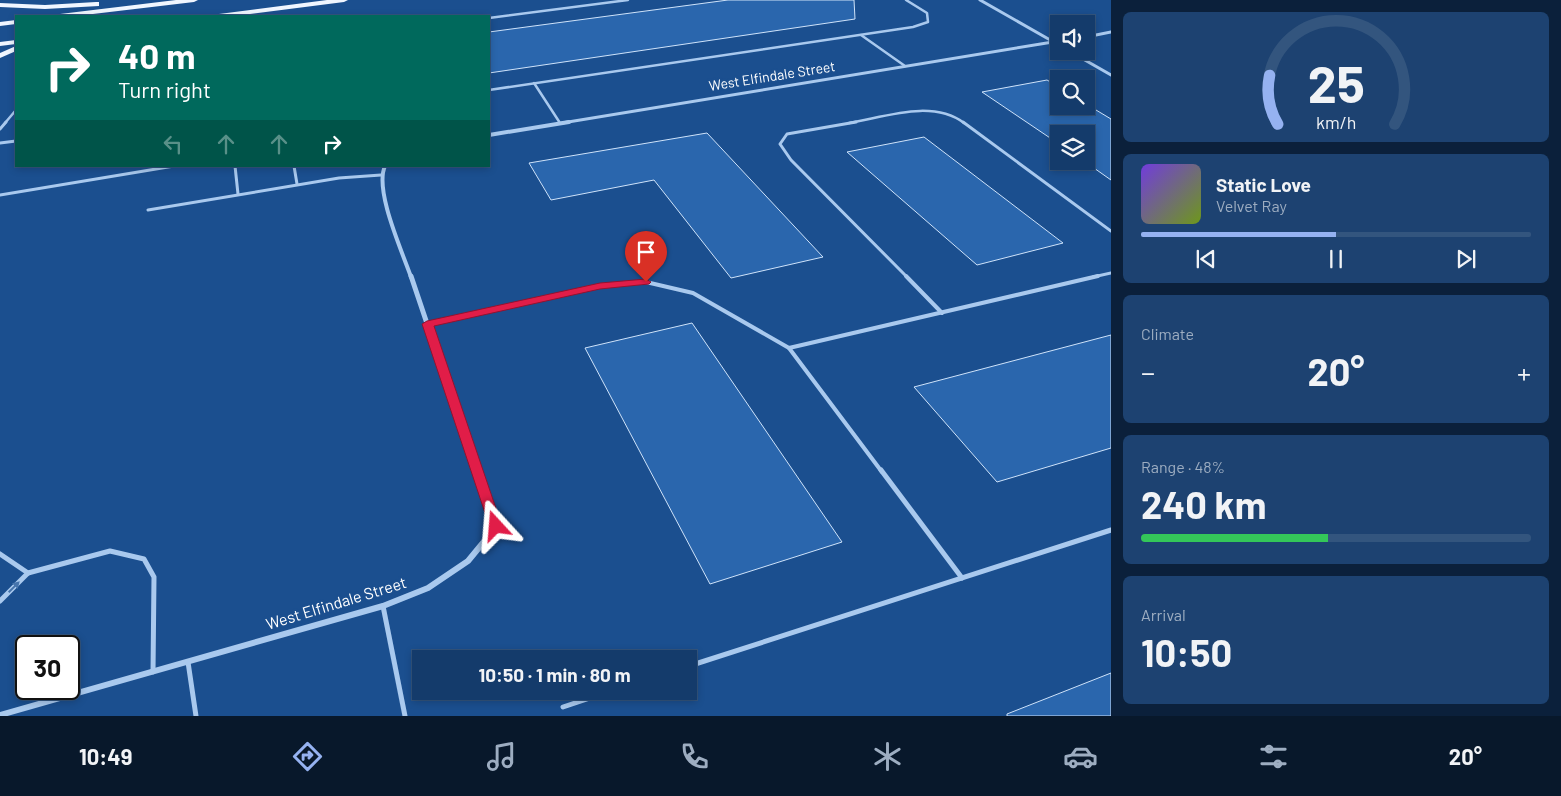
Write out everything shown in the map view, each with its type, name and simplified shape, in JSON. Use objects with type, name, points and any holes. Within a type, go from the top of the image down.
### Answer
[{"type":"main road","points":[[0,5],[45,7],[131,0]]},
{"type":"main road","points":[[68,15],[194,0]]},
{"type":"main road","points":[[227,15],[344,0]]},
{"type":"main road","points":[[0,24],[15,22]]},
{"type":"main road","points":[[0,44],[15,42]]},
{"type":"main road","points":[[0,56],[15,48]]},
{"type":"street","points":[[980,0],[1050,40]]},
{"type":"street","points":[[1095,35],[1111,32]]},
{"type":"street","name":"West Elfindale Street","points":[[490,134],[1050,42]]},
{"type":"street","points":[[1085,60],[1111,75]]},
{"type":"street","points":[[381,175],[385,167]]},
{"type":"street","name":"West Elfindale Street","points":[[0,716],[383,606],[428,588],[468,561],[496,526],[382,191],[381,175]]},
{"type":"lane","points":[[490,18],[628,0]]},
{"type":"lane","points":[[490,90],[913,27],[928,22],[927,13],[906,0]]},
{"type":"lane","points":[[861,35],[905,66]]},
{"type":"lane","points":[[534,84],[560,123]]},
{"type":"lane","points":[[942,313],[791,160],[780,144],[787,134],[923,110],[943,113],[960,120],[1111,231]]},
{"type":"lane","points":[[0,129],[15,111]]},
{"type":"lane","points":[[0,143],[15,141]]},
{"type":"lane","points":[[0,195],[168,167]]},
{"type":"lane","points":[[235,167],[238,194]]},
{"type":"lane","points":[[294,167],[297,184]]},
{"type":"lane","points":[[148,210],[297,184],[381,175]]},
{"type":"lane","points":[[789,348],[1111,273]]},
{"type":"lane","points":[[427,324],[600,286],[646,282],[693,293],[789,348],[962,578]]},
{"type":"lane","points":[[697,663],[1111,530]]},
{"type":"lane","points":[[0,601],[28,573],[110,551],[144,559],[154,578],[153,672]]},
{"type":"lane","points":[[0,554],[28,573]]},
{"type":"lane","points":[[383,606],[406,716]]},
{"type":"lane","points":[[188,662],[196,716]]},
{"type":"lane","points":[[563,706],[582,700]]},
{"type":"building","points":[[728,0],[854,0],[855,19],[490,73],[490,32]]},
{"type":"building","points":[[1047,80],[1050,82],[1050,115],[1095,115],[1095,109],[1111,119],[1111,180],[1095,169],[1095,125],[1050,125],[1050,138],[982,92]]},
{"type":"building","points":[[707,133],[823,257],[731,278],[654,180],[551,200],[529,163]]},
{"type":"building","points":[[924,137],[1063,243],[977,265],[847,152]]},
{"type":"building","points":[[692,323],[842,542],[710,584],[585,348]]},
{"type":"building","points":[[1111,335],[1111,448],[997,482],[914,387]]},
{"type":"building","points":[[1111,673],[1111,716],[1007,716],[1007,714]]},
{"type":"route","points":[[496,526],[427,324],[600,286],[646,282]]}]
